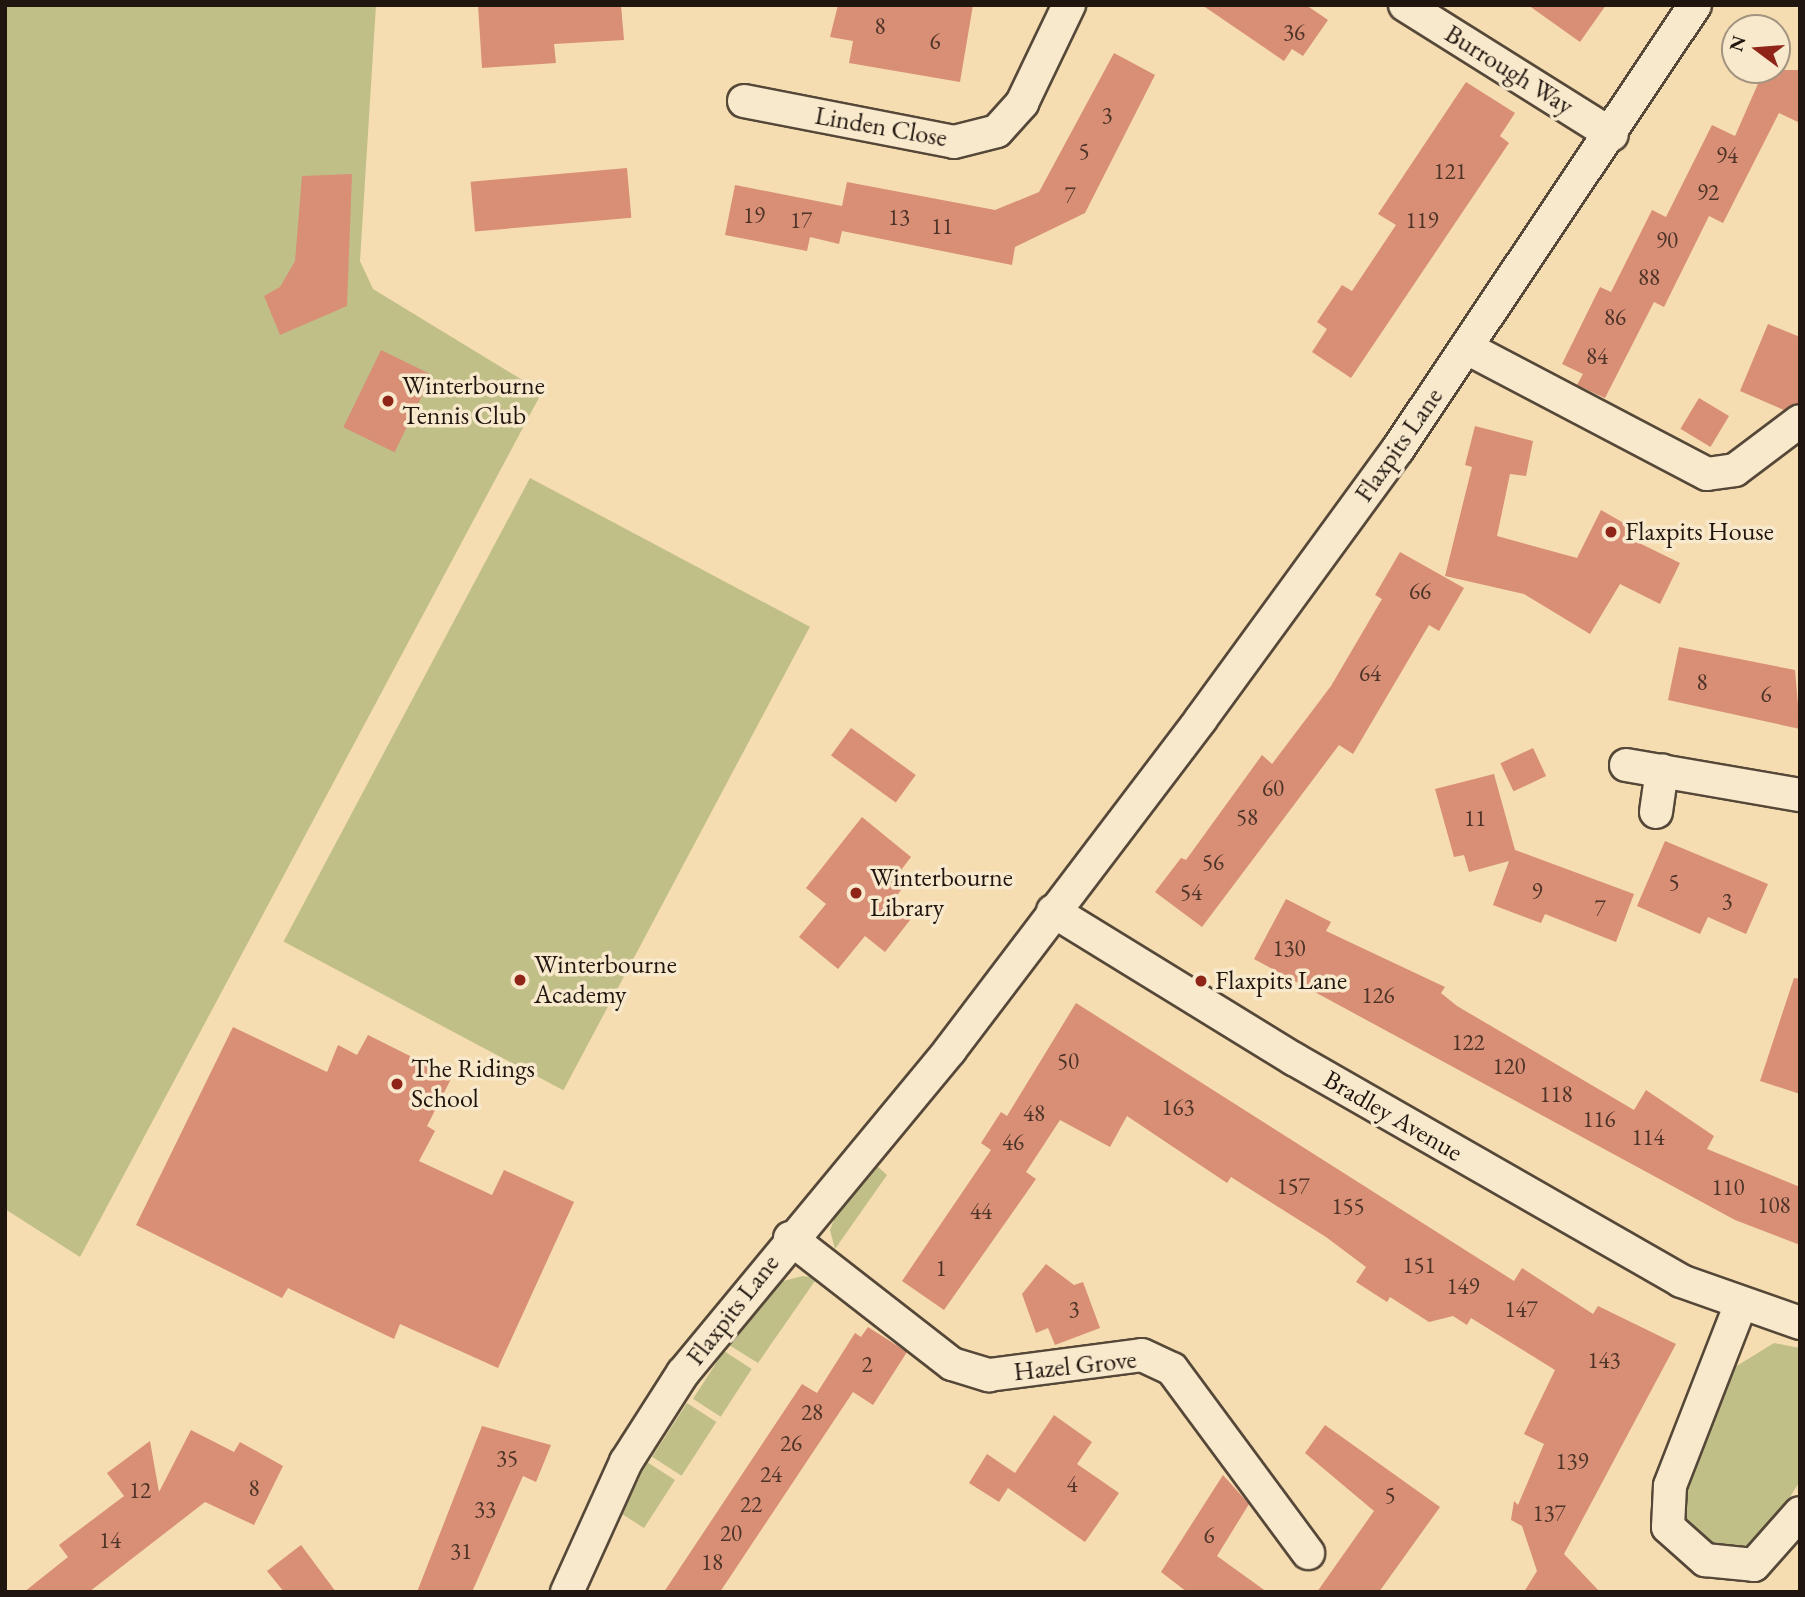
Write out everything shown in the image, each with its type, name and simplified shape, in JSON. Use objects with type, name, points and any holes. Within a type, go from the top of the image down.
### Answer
[{"type":"street","name":"Linden Close","points":[[744,101],[954,142],[997,131],[1022,103],[1069,5]]},
{"type":"street","name":"Burrough Way","points":[[1405,5],[1612,135]]},
{"type":"street","name":"Flaxpits Lane","points":[[567,1592],[633,1451],[683,1373],[790,1238],[950,1050],[1201,719],[1467,348],[1612,135],[1695,5]]},
{"type":"street","points":[[1467,348],[1707,474],[1735,470],[1800,421]]},
{"type":"street","points":[[1626,765],[1800,795]]},
{"type":"street","points":[[1656,812],[1662,770]]},
{"type":"street","name":"Bradley Avenue","points":[[1053,911],[1306,1066],[1681,1281],[1740,1306],[1800,1323]]},
{"type":"street","name":"Hazel Grove","points":[[790,1238],[953,1364],[989,1375],[1142,1355],[1172,1369],[1308,1553]]},
{"type":"street","points":[[1740,1306],[1670,1486],[1668,1527],[1705,1560],[1754,1565],[1800,1513]]},
{"type":"shaded area","points":[[5,5],[376,5],[360,261],[373,289],[542,392],[80,1257],[5,1209]]},
{"type":"shaded area","points":[[530,478],[810,627],[563,1090],[284,942]]},
{"type":"shaded area","points":[[877,1166],[887,1175],[835,1249],[830,1230],[838,1209]]},
{"type":"shaded area","points":[[803,1276],[817,1278],[758,1363],[729,1345],[779,1282]]},
{"type":"shaded area","points":[[1774,1343],[1800,1348],[1800,1481],[1771,1527],[1749,1548],[1712,1544],[1685,1520],[1687,1489],[1735,1367]]},
{"type":"shaded area","points":[[724,1351],[752,1369],[721,1417],[693,1399]]},
{"type":"shaded area","points":[[687,1403],[716,1422],[681,1476],[652,1457]]},
{"type":"shaded area","points":[[647,1462],[675,1480],[644,1528],[622,1514]]},
{"type":"building","points":[[478,5],[621,5],[624,40],[554,44],[556,63],[482,68]]},
{"type":"building","points":[[838,5],[973,5],[960,82],[849,63],[853,41],[830,37]]},
{"type":"building","points":[[1202,5],[1306,5],[1328,20],[1303,56],[1292,49],[1284,61]]},
{"type":"building","points":[[1528,5],[1606,5],[1580,42]]},
{"type":"building","points":[[1114,53],[1155,75],[1085,213],[1015,247],[1012,265],[842,231],[839,244],[810,237],[807,251],[725,235],[735,185],[842,206],[847,182],[995,210],[1039,192]]},
{"type":"building","points":[[1791,70],[1800,70],[1800,123],[1779,113],[1723,223],[1709,216],[1664,307],[1654,302],[1605,398],[1577,385],[1583,374],[1562,364],[1600,287],[1611,292],[1652,210],[1666,217],[1712,125],[1735,136],[1758,84],[1791,84]]},
{"type":"building","points":[[1466,82],[1515,113],[1500,136],[1509,143],[1351,378],[1312,352],[1327,329],[1317,322],[1342,285],[1352,291],[1396,225],[1378,214]]},
{"type":"building","points":[[627,168],[631,218],[475,231],[471,182]]},
{"type":"building","points":[[352,174],[347,306],[280,335],[264,296],[280,287],[295,261],[302,176]]},
{"type":"building","points":[[1768,324],[1800,337],[1800,403],[1784,410],[1740,391]]},
{"type":"building","name":"Winterbourne Tennis Club","points":[[381,350],[432,375],[395,452],[343,427]]},
{"type":"building","points":[[1699,398],[1729,416],[1710,447],[1680,429]]},
{"type":"building","name":"Flaxpits House","points":[[1475,426],[1533,441],[1526,476],[1510,474],[1497,536],[1577,558],[1601,510],[1634,529],[1629,538],[1680,563],[1660,604],[1620,584],[1590,634],[1524,594],[1445,576],[1472,467],[1465,465]]},
{"type":"building","points":[[1400,552],[1464,588],[1439,631],[1429,625],[1353,754],[1339,745],[1202,927],[1155,892],[1181,858],[1186,860],[1262,755],[1272,764],[1331,686],[1382,599],[1375,595]]},
{"type":"building","points":[[1679,647],[1795,670],[1800,729],[1668,700]]},
{"type":"building","points":[[851,728],[916,775],[896,803],[831,756]]},
{"type":"building","points":[[1533,748],[1546,776],[1513,791],[1500,763]]},
{"type":"building","points":[[1494,774],[1515,850],[1634,894],[1616,942],[1545,914],[1541,923],[1493,905],[1509,861],[1469,872],[1464,855],[1454,857],[1435,789]]},
{"type":"building","name":"Winterbourne Library","points":[[862,817],[911,857],[895,878],[905,885],[894,899],[914,915],[885,952],[865,936],[838,969],[799,937],[826,904],[806,888]]},
{"type":"building","points":[[1665,841],[1768,884],[1746,934],[1708,917],[1700,934],[1637,906]]},
{"type":"building","points":[[1286,899],[1331,922],[1326,931],[1445,987],[1441,993],[1457,1006],[1634,1110],[1646,1090],[1714,1136],[1707,1149],[1800,1187],[1800,1245],[1735,1220],[1254,959]]},
{"type":"building","points":[[1794,978],[1800,979],[1800,1094],[1760,1081]]},
{"type":"building","points":[[1076,1003],[1514,1281],[1522,1268],[1593,1314],[1598,1306],[1676,1344],[1564,1554],[1600,1592],[1524,1592],[1537,1571],[1522,1526],[1511,1520],[1514,1501],[1518,1505],[1544,1444],[1524,1434],[1555,1370],[1471,1318],[1467,1325],[1453,1316],[1429,1322],[1390,1297],[1387,1302],[1356,1282],[1366,1267],[1326,1237],[1231,1177],[1227,1183],[1127,1116],[1110,1147],[1060,1120],[1026,1172],[1036,1179],[944,1310],[902,1281],[991,1150],[981,1143],[1001,1112],[1007,1116]]},
{"type":"building","points":[[233,1027],[327,1072],[338,1045],[357,1055],[368,1035],[452,1077],[427,1126],[435,1131],[419,1161],[492,1195],[504,1170],[574,1202],[498,1368],[400,1324],[394,1339],[288,1288],[282,1298],[136,1225]]},
{"type":"building","points":[[1046,1264],[1074,1285],[1083,1282],[1100,1328],[1055,1345],[1048,1328],[1036,1333],[1022,1294]]},
{"type":"building","points":[[868,1327],[907,1352],[873,1405],[853,1392],[720,1592],[664,1592],[802,1384],[817,1393],[855,1333],[861,1337]]},
{"type":"building","points":[[1054,1415],[1092,1442],[1077,1464],[1119,1493],[1085,1542],[1008,1488],[999,1502],[969,1483],[987,1454],[1015,1473]]},
{"type":"building","points":[[1325,1425],[1440,1507],[1379,1592],[1317,1592],[1374,1511],[1305,1453]]},
{"type":"building","points":[[482,1426],[551,1445],[536,1482],[523,1476],[472,1592],[417,1592]]},
{"type":"building","points":[[191,1430],[234,1452],[240,1442],[283,1466],[254,1525],[205,1502],[89,1592],[24,1592],[68,1557],[59,1545],[124,1496],[107,1473],[150,1441],[159,1492]]},
{"type":"building","points":[[1223,1475],[1249,1504],[1217,1556],[1267,1592],[1187,1592],[1161,1572]]},
{"type":"building","points":[[301,1545],[336,1592],[284,1592],[267,1571]]},
{"type":"place","name":"Winterbourne Tennis Club","points":[[388,401]]},
{"type":"place","name":"Flaxpits House","points":[[1611,532]]},
{"type":"place","name":"Winterbourne Library","points":[[856,893]]},
{"type":"place","name":"Winterbourne Academy","points":[[520,980]]},
{"type":"place","name":"Flaxpits Lane","points":[[1201,981]]},
{"type":"place","name":"The Ridings School","points":[[397,1084]]}]
